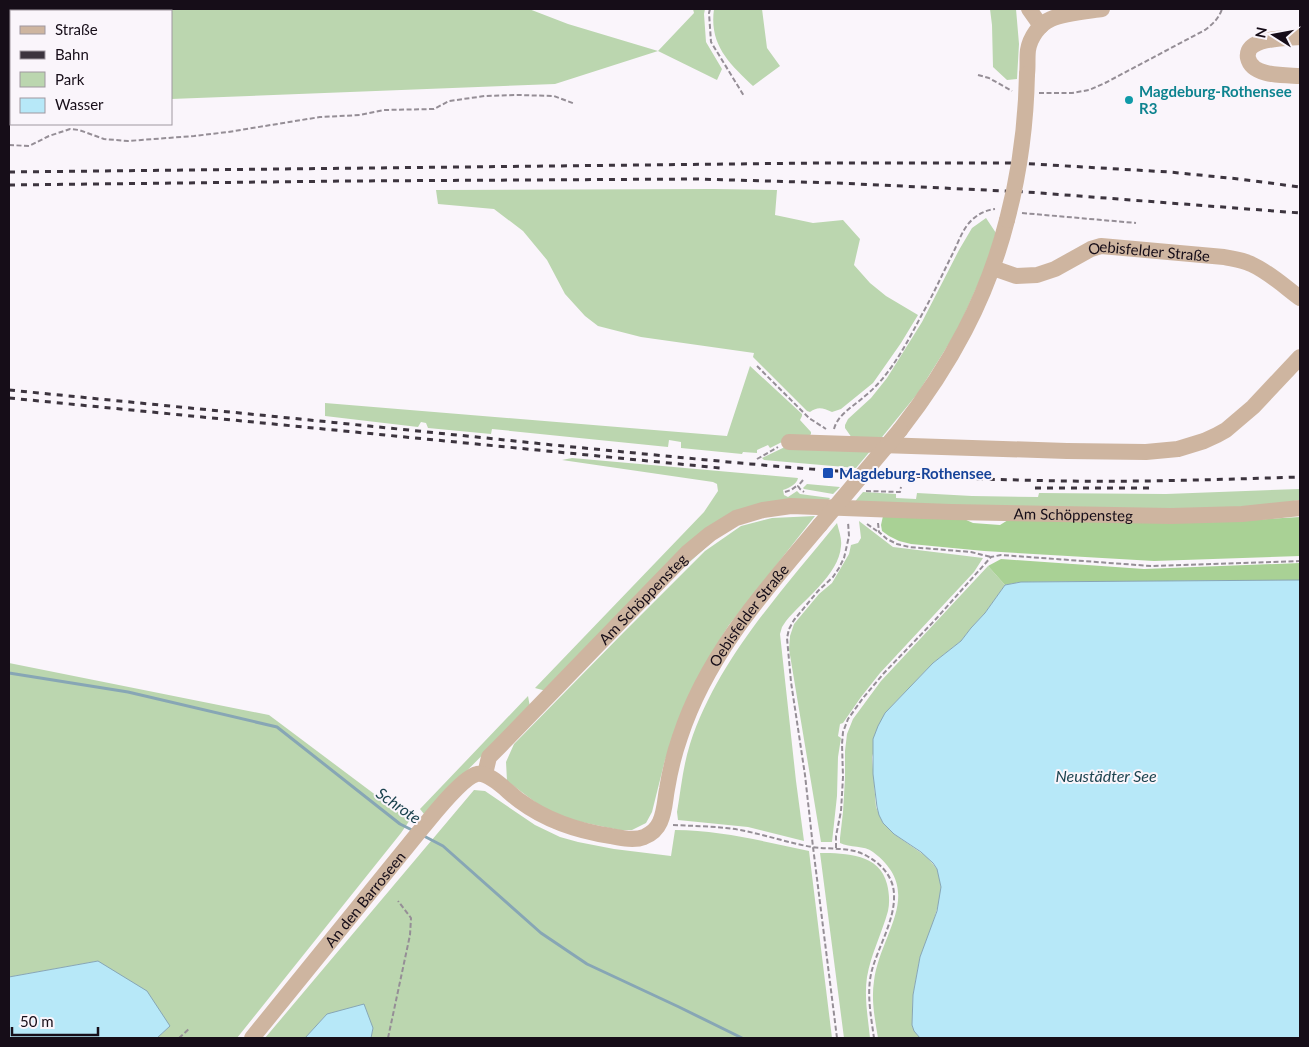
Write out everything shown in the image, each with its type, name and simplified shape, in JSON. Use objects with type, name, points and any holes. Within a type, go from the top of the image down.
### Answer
[{"type":"street","points":[[1029,9],[1041,26],[1050,19],[1059,16],[1102,9]]},
{"type":"street","name":"Oebisfelder Straße","points":[[485,774],[530,808],[563,825],[629,838],[641,838],[658,826],[680,736],[708,673],[756,601],[900,430],[927,394],[951,357],[970,322],[993,268],[1008,214],[1021,159],[1026,114],[1028,51],[1031,41],[1041,26]]},
{"type":"street","points":[[1300,37],[1258,43],[1252,46],[1248,54],[1248,59],[1252,66],[1259,71],[1300,76]]},
{"type":"street","name":"Oebisfelder Straße","points":[[993,268],[1016,276],[1037,275],[1054,269],[1090,249],[1101,246],[1224,257],[1253,264],[1300,298]]},
{"type":"street","points":[[789,442],[1094,452],[1146,452],[1178,448],[1204,441],[1226,430],[1252,407],[1300,357]]},
{"type":"street","name":"Am Schöppensteg","points":[[485,774],[490,758],[500,746],[687,553],[710,534],[736,518],[763,510],[791,506],[879,510],[1171,516],[1242,514],[1300,508]]},
{"type":"street","name":"An den Barroseen","points":[[252,1038],[440,807],[467,779],[474,775],[485,774]]},
{"type":"path","points":[[710,9],[711,42],[744,96]]},
{"type":"path","points":[[1034,92],[1072,93],[1089,90],[1105,84],[1205,30],[1215,22],[1222,9]]},
{"type":"path","points":[[978,74],[1015,92]]},
{"type":"path","points":[[9,145],[29,146],[49,136],[70,129],[79,130],[104,139],[128,141],[194,136],[320,117],[392,110],[434,110],[449,101],[485,96],[554,96],[575,104]]},
{"type":"path","points":[[847,443],[834,435],[834,428],[838,419],[869,394],[886,374],[920,318],[967,224],[977,216],[985,211],[1136,223]]},
{"type":"path","points":[[757,366],[809,418],[828,430]]},
{"type":"path","points":[[757,459],[789,442]]},
{"type":"path","points":[[785,492],[792,490],[798,485]]},
{"type":"path","points":[[859,490],[900,492],[901,487]]},
{"type":"path","points":[[837,1038],[787,638],[794,620],[818,591],[833,577],[844,558],[849,536],[848,508]]},
{"type":"path","points":[[879,510],[879,532],[897,544],[909,547],[971,552],[991,558]]},
{"type":"path","points":[[836,848],[836,836],[841,811],[843,732],[848,719],[884,673],[991,558],[1001,554],[1151,566],[1300,561]]},
{"type":"path","points":[[673,825],[728,828],[813,847],[854,850],[882,865],[888,873],[893,887],[894,899],[892,912],[870,982],[870,1008],[874,1038]]},
{"type":"path","points":[[388,1038],[410,935],[411,918],[398,901]]},
{"type":"path","points":[[179,1038],[190,1028]]},
{"type":"green space","points":[[9,9],[529,9],[568,24],[658,51],[555,84],[172,99],[172,10],[10,10],[9,112]]},
{"type":"green space","points":[[693,9],[705,9],[706,42],[722,69],[717,80],[658,51],[694,13]]},
{"type":"green space","points":[[714,9],[762,9],[767,48],[780,66],[753,86],[729,61],[718,43],[713,22]]},
{"type":"green space","points":[[990,9],[1016,9],[1019,44],[1017,79],[1007,80],[993,67]]},
{"type":"green space","points":[[436,190],[777,190],[775,215],[813,223],[843,220],[860,239],[854,265],[870,283],[886,296],[918,315],[873,383],[841,409],[832,412],[821,408],[810,412],[807,411],[753,357],[754,353],[641,337],[598,326],[585,316],[565,294],[547,260],[523,231],[494,209],[438,204]]},
{"type":"green space","points":[[986,218],[996,233],[984,271],[957,331],[918,393],[878,442],[852,438],[845,428],[848,419],[871,398],[887,378],[922,322],[972,228]]},
{"type":"green space","points":[[750,366],[802,414],[800,420],[811,432],[807,439],[788,439],[770,448],[768,445],[757,450],[757,453],[743,452],[742,454],[681,448],[681,442],[669,440],[668,447],[492,429],[491,434],[428,428],[426,423],[421,422],[418,427],[325,416],[325,403],[727,436]]},
{"type":"green space","points":[[789,445],[872,449],[856,468],[764,460],[762,458]]},
{"type":"green space","points":[[572,458],[798,478],[794,484],[783,490],[784,495],[788,497],[797,491],[800,494],[830,498],[826,503],[752,506],[546,691],[535,688],[704,512],[718,491],[717,484],[713,482],[562,460]]},
{"type":"green space","points":[[807,484],[840,487],[833,494],[804,489]]},
{"type":"green space","points":[[1300,489],[1300,500],[1256,507],[1165,510],[852,505],[863,492],[896,494],[896,498],[916,499],[917,493],[1038,497],[1039,493],[1166,494]]},
{"type":"green space","points":[[815,516],[729,625],[714,649],[665,760],[652,812],[646,823],[632,830],[619,830],[567,819],[539,805],[507,781],[506,762],[514,744],[705,551],[741,526],[772,518]]},
{"type":"green space","points":[[883,516],[964,519],[973,523],[1000,525],[1008,520],[1235,521],[1300,517],[1300,556],[1154,561],[984,551],[911,544],[899,541],[882,531]]},
{"type":"green space","points":[[859,521],[893,547],[983,558],[974,572],[880,673],[843,723],[840,724],[838,736],[841,738],[832,842],[821,842],[789,649],[790,636],[794,624],[819,594],[832,583],[849,554],[851,545],[858,543],[861,538]]},
{"type":"green space","points":[[837,523],[841,543],[839,557],[834,567],[786,621],[780,634],[804,841],[748,827],[678,820],[677,812],[690,744],[702,713],[717,683],[734,655],[773,601]]},
{"type":"green space","points":[[1001,559],[1144,569],[1300,563],[1300,580],[1021,582],[1005,585],[988,566]]},
{"type":"green space","points":[[988,566],[1005,585],[985,613],[961,641],[933,663],[885,713],[872,757],[876,807],[883,823],[894,834],[927,857],[937,869],[941,887],[940,899],[931,929],[920,957],[913,995],[912,1025],[920,1038],[878,1038],[873,1003],[874,981],[878,963],[896,914],[898,898],[896,882],[889,867],[873,852],[865,848],[840,843],[847,734],[853,719],[881,681]]},
{"type":"green space","points":[[9,663],[269,715],[405,817],[414,814],[401,833],[237,1038],[157,1038],[170,1026],[98,961],[9,977]]},
{"type":"green space","points":[[528,696],[530,707],[424,814],[420,809]]},
{"type":"green space","points":[[474,790],[485,791],[535,825],[560,837],[614,849],[671,856],[675,830],[726,834],[809,851],[832,1038],[371,1038],[373,1028],[327,1014],[305,1038],[265,1038]]},
{"type":"green space","points":[[820,853],[851,855],[870,861],[883,874],[887,884],[889,897],[888,911],[871,960],[866,985],[870,1038],[844,1038]]},
{"type":"water","name":"Neustädter See","points":[[1300,580],[1300,1038],[920,1038],[912,1025],[913,995],[920,957],[937,911],[941,887],[937,869],[933,863],[921,852],[894,834],[883,823],[879,815],[873,774],[873,739],[885,713],[933,663],[961,641],[985,613],[1005,585],[1021,582]]},
{"type":"water","points":[[98,961],[147,991],[170,1026],[157,1038],[9,1038],[9,977]]},
{"type":"water","points":[[364,1004],[373,1028],[371,1038],[305,1038],[327,1014]]},
{"type":"waterway","name":"Schrote","points":[[9,673],[128,692],[277,727],[400,824],[414,831]]},
{"type":"waterway","name":"Schrote","points":[[422,835],[443,846],[541,933],[587,964],[742,1038]]},
{"type":"railway","points":[[9,172],[821,163],[1016,163],[1169,172],[1300,187]]},
{"type":"railway","points":[[9,185],[697,179],[837,183],[1027,192],[1300,213]]},
{"type":"railway","points":[[9,390],[845,472],[1055,481],[1160,481],[1300,477]]},
{"type":"railway","points":[[9,398],[720,468]]},
{"type":"railway","points":[[1035,488],[1155,488]]},
{"type":"place","name":"Magdeburg-Rothensee R3","points":[[1129,100]]},
{"type":"place","name":"Magdeburg-Rothensee","points":[[828,473]]}]
